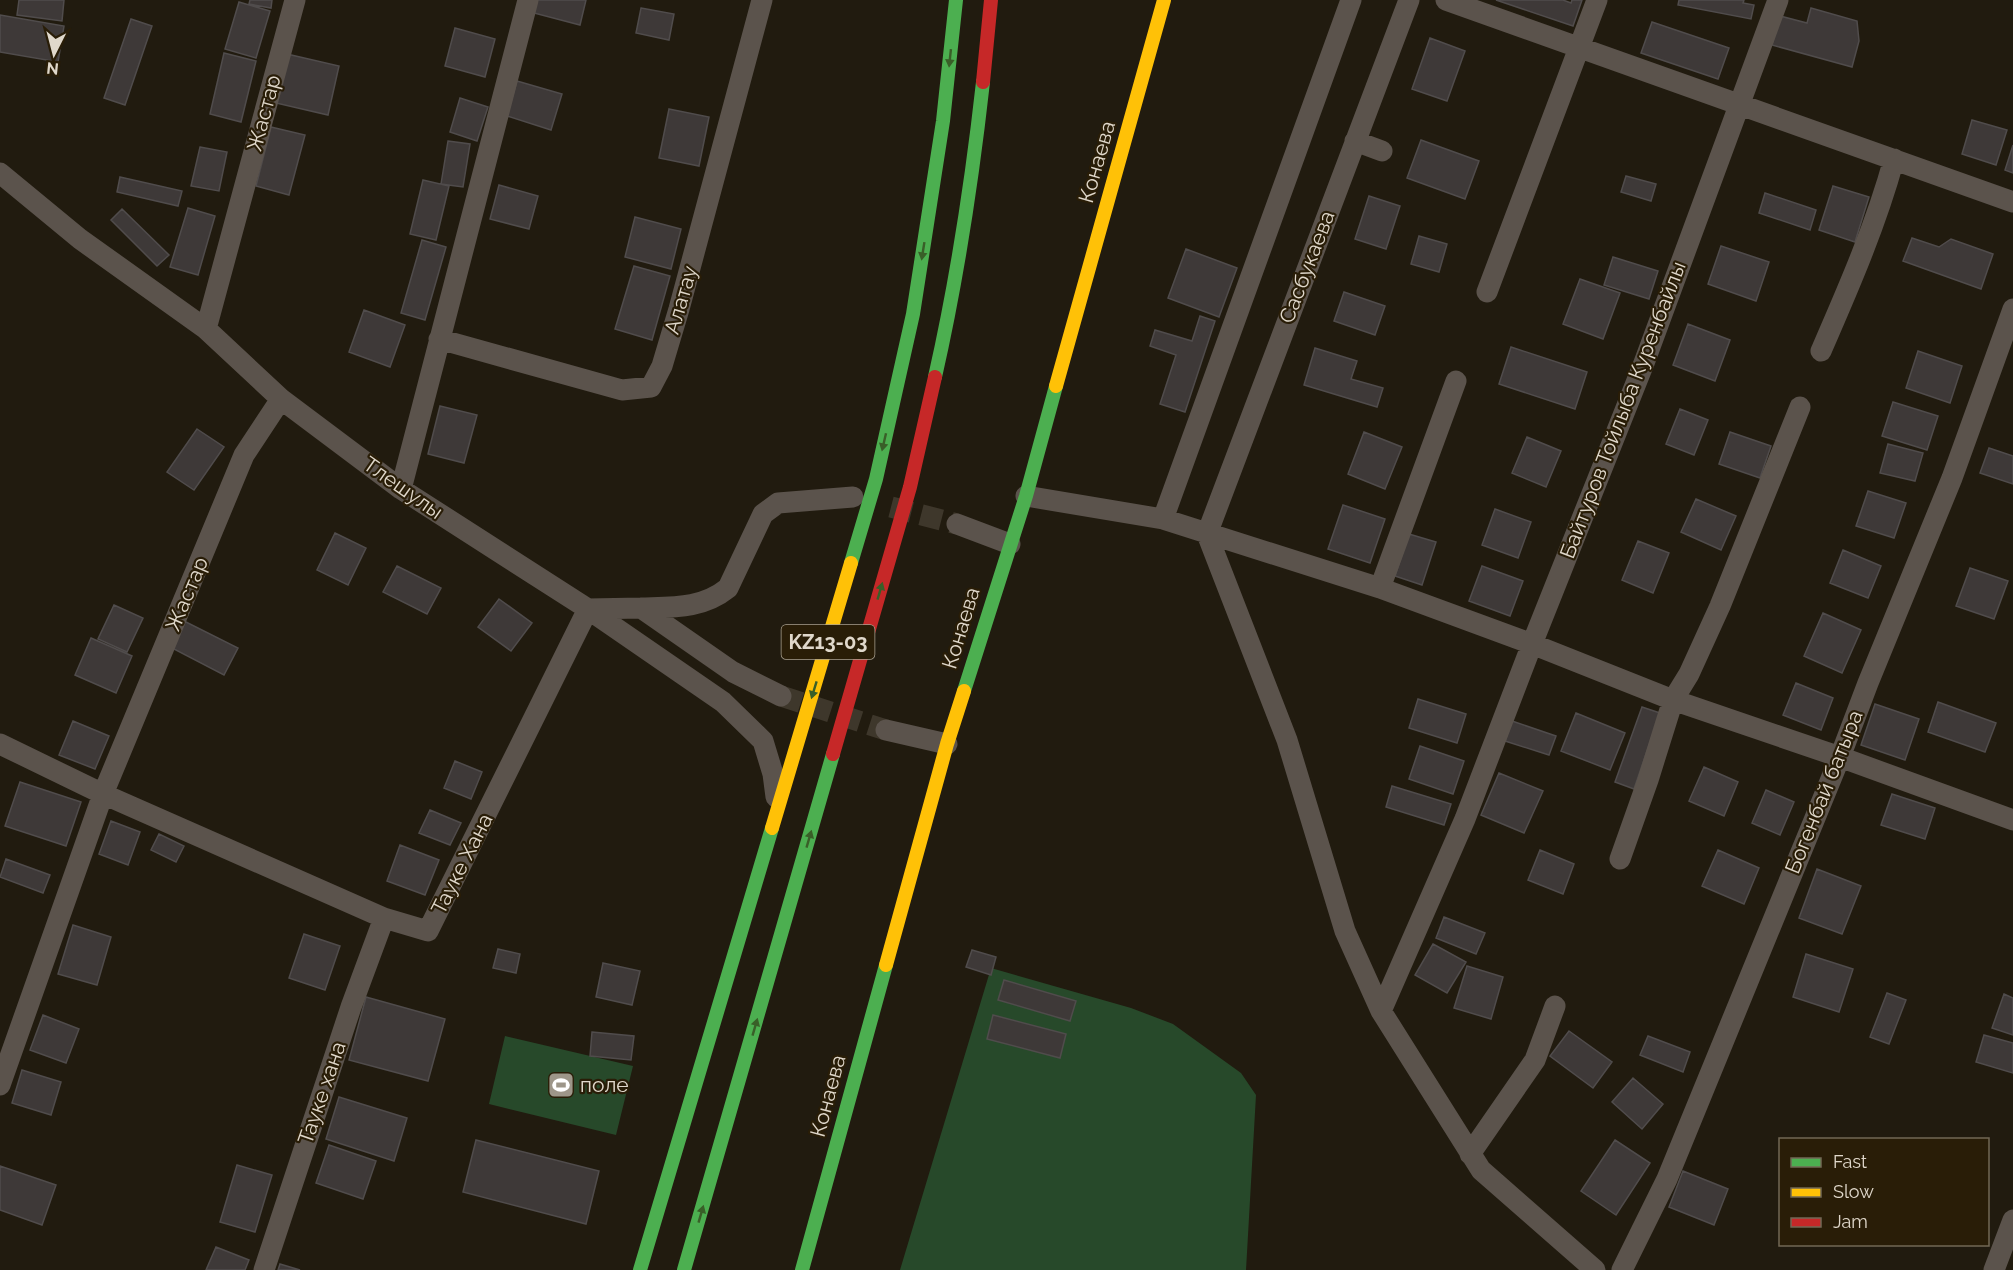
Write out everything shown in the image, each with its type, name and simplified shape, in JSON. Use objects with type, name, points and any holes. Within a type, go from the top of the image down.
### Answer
[{"type":"main road","name":"KZ13-03","points":[[640,1270],[876,479],[911,325],[943,121],[956,0]]},
{"type":"main road","name":"KZ13-03","points":[[684,1270],[910,487],[948,320],[978,126],[991,0]]},
{"type":"main road","name":"Конаева","points":[[802,1270],[947,744],[1026,496],[1164,0]]},
{"type":"street","name":"Жастар","points":[[206,329],[295,0]]},
{"type":"street","points":[[401,489],[528,0]]},
{"type":"street","name":"Алатау","points":[[440,339],[622,390],[651,387],[662,366],[679,309],[762,0]]},
{"type":"street","points":[[1163,519],[1351,0]]},
{"type":"street","name":"Сасбукаева","points":[[1207,534],[1409,0]]},
{"type":"street","points":[[1446,0],[2013,202]]},
{"type":"street","points":[[1487,292],[1597,0]]},
{"type":"street","name":"Байтуров Тойлыба Куренбайлы","points":[[1381,1011],[1465,819],[1644,363],[1778,0]]},
{"type":"street","points":[[1355,141],[1382,151]]},
{"type":"street","points":[[1821,351],[1868,236],[1894,159]]},
{"type":"street","name":"Тлешулы","points":[[0,173],[80,239],[206,329],[281,399],[401,489],[588,609],[723,702],[764,741],[773,774],[778,810]]},
{"type":"street","name":"Богенбай батыра","points":[[1622,1270],[1667,1179],[1840,757],[1868,682],[1948,488],[1987,386],[2013,309]]},
{"type":"street","points":[[1380,588],[1456,381]]},
{"type":"street","name":"Жастар","points":[[0,1084],[103,794],[244,455],[281,399]]},
{"type":"street","points":[[1620,859],[1673,700],[1689,674],[1720,606],[1800,406]]},
{"type":"street","points":[[1026,496],[1163,519],[1380,588],[1532,644],[1673,700],[1840,757],[2013,820]]},
{"type":"street","points":[[588,609],[687,607],[718,596],[728,588],[763,514],[778,503],[822,498],[853,498]]},
{"type":"street","points":[[957,524],[1010,544]]},
{"type":"street","points":[[1207,534],[1287,741],[1345,931],[1381,1011],[1481,1170],[1595,1270]]},
{"type":"street","points":[[641,608],[733,672],[781,696]]},
{"type":"street","name":"Тауке Хана","points":[[103,794],[384,918],[428,931],[588,609]]},
{"type":"street","points":[[886,730],[947,744]]},
{"type":"street","points":[[0,744],[103,794]]},
{"type":"street","name":"Тауке хана","points":[[264,1270],[351,1007],[384,918]]},
{"type":"street","points":[[1470,1154],[1535,1060],[1555,1006]]},
{"type":"street","points":[[1994,1270],[2013,1220]]},
{"type":"green space","points":[[991,968],[1131,1008],[1173,1024],[1241,1073],[1256,1095],[1246,1270],[900,1270]]},
{"type":"green space","name":"поле","points":[[505,1036],[633,1066],[616,1135],[489,1104]]},
{"type":"building","points":[[19,0],[64,0],[62,21],[17,15]]},
{"type":"building","points":[[250,0],[272,0],[271,8],[249,4]]},
{"type":"building","points":[[537,0],[586,0],[580,25],[534,13]]},
{"type":"building","points":[[1496,0],[1563,0],[1571,3],[1572,0],[1582,0],[1573,26]]},
{"type":"building","points":[[1679,0],[1744,0],[1743,3],[1754,5],[1751,19],[1678,5]]},
{"type":"building","points":[[239,2],[270,11],[256,58],[225,49]]},
{"type":"building","points":[[641,8],[674,14],[669,40],[636,33]]},
{"type":"building","points":[[1811,8],[1857,21],[1859,41],[1852,67],[1772,45],[1780,16],[1807,23]]},
{"type":"building","points":[[0,15],[64,26],[58,62],[0,52]]},
{"type":"building","points":[[131,19],[152,26],[125,105],[104,98]]},
{"type":"building","points":[[1652,22],[1729,48],[1718,79],[1641,53]]},
{"type":"building","points":[[455,28],[495,39],[485,77],[445,66]]},
{"type":"building","points":[[1430,38],[1465,51],[1447,101],[1412,89]]},
{"type":"building","points":[[224,53],[256,61],[241,122],[210,114]]},
{"type":"building","points":[[287,54],[339,66],[328,115],[276,103]]},
{"type":"building","points":[[517,81],[562,94],[551,130],[507,116]]},
{"type":"building","points":[[460,98],[488,107],[477,141],[450,132]]},
{"type":"building","points":[[669,109],[709,117],[699,166],[659,158]]},
{"type":"building","points":[[1972,120],[2007,130],[1996,165],[1962,154]]},
{"type":"building","points":[[271,127],[305,135],[289,195],[256,186]]},
{"type":"building","points":[[1421,140],[1479,161],[1465,199],[1407,178]]},
{"type":"building","points":[[448,141],[470,144],[463,187],[441,184]]},
{"type":"building","points":[[2013,145],[2013,173],[2005,170]]},
{"type":"building","points":[[200,147],[227,152],[219,191],[191,186]]},
{"type":"building","points":[[1626,176],[1656,184],[1651,201],[1621,192]]},
{"type":"building","points":[[120,177],[182,191],[178,206],[117,192]]},
{"type":"building","points":[[423,180],[449,186],[436,240],[410,234]]},
{"type":"building","points":[[499,185],[538,196],[529,229],[490,219]]},
{"type":"building","points":[[1833,186],[1869,197],[1855,242],[1819,230]]},
{"type":"building","points":[[1765,193],[1816,210],[1810,230],[1759,213]]},
{"type":"building","points":[[1369,196],[1400,206],[1386,249],[1355,239]]},
{"type":"building","points":[[188,208],[215,216],[198,275],[170,267]]},
{"type":"building","points":[[122,209],[169,255],[157,266],[111,220]]},
{"type":"building","points":[[635,217],[681,229],[671,269],[625,257]]},
{"type":"building","points":[[1419,236],[1447,244],[1439,272],[1411,264]]},
{"type":"building","points":[[1912,238],[1939,247],[1951,239],[1993,254],[1981,289],[1903,261]]},
{"type":"building","points":[[422,240],[446,247],[425,320],[401,313]]},
{"type":"building","points":[[1721,246],[1769,262],[1756,301],[1708,284]]},
{"type":"building","points":[[1186,249],[1237,268],[1219,317],[1168,298]]},
{"type":"building","points":[[1613,257],[1658,271],[1649,299],[1604,285]]},
{"type":"building","points":[[634,266],[670,276],[652,340],[615,329]]},
{"type":"building","points":[[1580,279],[1620,293],[1603,339],[1563,324]]},
{"type":"building","points":[[1344,292],[1385,306],[1375,335],[1334,321]]},
{"type":"building","points":[[364,310],[405,325],[390,367],[349,352]]},
{"type":"building","points":[[1200,316],[1215,321],[1185,412],[1160,404],[1176,355],[1150,346],[1155,330],[1192,341]]},
{"type":"building","points":[[1688,324],[1730,340],[1715,381],[1673,365]]},
{"type":"building","points":[[1511,347],[1587,372],[1575,409],[1499,384]]},
{"type":"building","points":[[1315,348],[1357,361],[1351,379],[1383,388],[1377,407],[1304,385]]},
{"type":"building","points":[[1918,351],[1962,366],[1950,403],[1906,388]]},
{"type":"building","points":[[1893,402],[1938,416],[1927,450],[1882,436]]},
{"type":"building","points":[[440,406],[477,415],[464,463],[428,454]]},
{"type":"building","points":[[1680,409],[1708,420],[1694,455],[1666,444]]},
{"type":"building","points":[[197,429],[224,447],[194,490],[167,472]]},
{"type":"building","points":[[1364,432],[1402,447],[1385,489],[1348,474]]},
{"type":"building","points":[[1730,432],[1771,446],[1760,478],[1719,464]]},
{"type":"building","points":[[1527,437],[1561,451],[1546,487],[1512,473]]},
{"type":"building","points":[[1888,444],[1923,453],[1915,481],[1880,473]]},
{"type":"building","points":[[1989,448],[2013,456],[2013,484],[1980,473]]},
{"type":"building","points":[[1868,491],[1906,503],[1894,538],[1856,526]]},
{"type":"building","points":[[1696,499],[1736,516],[1721,550],[1681,532]]},
{"type":"building","points":[[1343,505],[1385,519],[1370,563],[1328,549]]},
{"type":"building","points":[[1495,509],[1531,522],[1518,558],[1482,545]]},
{"type":"building","points":[[335,533],[366,548],[348,585],[317,570]]},
{"type":"building","points":[[1409,534],[1436,542],[1422,585],[1395,576]]},
{"type":"building","points":[[1638,541],[1669,553],[1653,593],[1622,580]]},
{"type":"building","points":[[1843,550],[1881,566],[1868,598],[1830,583]]},
{"type":"building","points":[[397,566],[441,588],[427,614],[383,592]]},
{"type":"building","points":[[1482,566],[1523,581],[1510,616],[1469,601]]},
{"type":"building","points":[[1970,568],[2008,581],[1994,619],[1956,606]]},
{"type":"building","points":[[499,599],[532,623],[511,651],[478,627]]},
{"type":"building","points":[[114,605],[143,618],[127,652],[98,639]]},
{"type":"building","points":[[1823,613],[1861,630],[1842,673],[1804,656]]},
{"type":"building","points":[[184,621],[238,648],[224,675],[170,647]]},
{"type":"building","points":[[91,638],[132,656],[116,693],[75,675]]},
{"type":"building","points":[[1796,683],[1833,698],[1821,730],[1783,715]]},
{"type":"building","points":[[1418,699],[1466,714],[1457,743],[1409,728]]},
{"type":"building","points":[[1938,702],[1996,723],[1985,752],[1928,732]]},
{"type":"building","points":[[1875,704],[1919,719],[1905,760],[1861,745]]},
{"type":"building","points":[[1642,707],[1660,713],[1634,789],[1615,782]]},
{"type":"building","points":[[1576,713],[1625,733],[1610,770],[1561,751]]},
{"type":"building","points":[[73,721],[109,736],[95,769],[59,755]]},
{"type":"building","points":[[1512,721],[1556,736],[1549,755],[1505,741]]},
{"type":"building","points":[[1420,746],[1464,761],[1453,794],[1409,779]]},
{"type":"building","points":[[455,761],[482,772],[471,799],[444,788]]},
{"type":"building","points":[[1704,767],[1738,782],[1724,816],[1689,801]]},
{"type":"building","points":[[1499,773],[1543,791],[1524,833],[1481,815]]},
{"type":"building","points":[[20,782],[81,802],[66,846],[5,826]]},
{"type":"building","points":[[1392,786],[1451,804],[1444,825],[1386,807]]},
{"type":"building","points":[[1766,790],[1794,802],[1780,835],[1752,823]]},
{"type":"building","points":[[1892,794],[1935,808],[1925,839],[1881,825]]},
{"type":"building","points":[[430,810],[461,823],[450,845],[419,833]]},
{"type":"building","points":[[111,821],[140,832],[128,865],[99,854]]},
{"type":"building","points":[[159,834],[184,846],[176,862],[151,850]]},
{"type":"building","points":[[400,845],[439,860],[425,895],[387,881]]},
{"type":"building","points":[[1540,850],[1574,864],[1563,894],[1528,880]]},
{"type":"building","points":[[1718,850],[1759,868],[1744,904],[1702,886]]},
{"type":"building","points":[[6,859],[50,875],[43,893],[0,877]]},
{"type":"building","points":[[1817,869],[1861,886],[1842,934],[1799,918]]},
{"type":"building","points":[[1444,917],[1485,933],[1476,954],[1436,938]]},
{"type":"building","points":[[73,925],[111,937],[97,985],[58,974]]},
{"type":"building","points":[[304,934],[340,946],[325,990],[289,978]]},
{"type":"building","points":[[1433,944],[1466,962],[1447,993],[1415,975]]},
{"type":"building","points":[[498,949],[520,954],[516,973],[493,968]]},
{"type":"building","points":[[972,950],[996,957],[991,975],[966,967]]},
{"type":"building","points":[[1806,954],[1853,969],[1839,1012],[1793,997]]},
{"type":"building","points":[[603,963],[640,971],[632,1005],[596,997]]},
{"type":"building","points":[[1467,966],[1503,977],[1491,1019],[1454,1008]]},
{"type":"building","points":[[1004,980],[1076,1001],[1070,1021],[998,1000]]},
{"type":"building","points":[[1887,993],[1906,1000],[1889,1044],[1870,1037]]},
{"type":"building","points":[[2004,994],[2013,998],[2013,1035],[1992,1028]]},
{"type":"building","points":[[366,997],[445,1019],[428,1081],[349,1060]]},
{"type":"building","points":[[43,1015],[79,1029],[66,1063],[30,1050]]},
{"type":"building","points":[[993,1015],[1066,1034],[1060,1058],[987,1039]]},
{"type":"building","points":[[1569,1031],[1612,1062],[1593,1088],[1550,1056]]},
{"type":"building","points":[[592,1032],[634,1036],[631,1060],[590,1056]]},
{"type":"building","points":[[1984,1035],[2013,1043],[2013,1073],[1976,1062]]},
{"type":"building","points":[[1648,1036],[1690,1052],[1683,1072],[1640,1055]]},
{"type":"building","points":[[22,1070],[61,1082],[51,1115],[12,1103]]},
{"type":"building","points":[[1633,1078],[1663,1104],[1642,1129],[1612,1102]]},
{"type":"building","points":[[339,1097],[407,1118],[394,1161],[326,1139]]},
{"type":"building","points":[[476,1140],[599,1171],[586,1224],[463,1192]]},
{"type":"building","points":[[1615,1140],[1650,1163],[1616,1215],[1581,1191]]},
{"type":"building","points":[[329,1145],[376,1161],[363,1199],[316,1183]]},
{"type":"building","points":[[237,1165],[272,1175],[255,1232],[220,1222]]},
{"type":"building","points":[[0,1166],[56,1185],[42,1225],[0,1210]]},
{"type":"building","points":[[1683,1171],[1728,1189],[1714,1225],[1669,1207]]},
{"type":"building","points":[[216,1247],[249,1260],[245,1270],[206,1270]]},
{"type":"building","points":[[280,1264],[300,1270],[278,1270]]},
{"type":"tunnel","points":[[891,507],[957,524]]},
{"type":"tunnel","points":[[781,696],[886,730]]},
{"type":"traffic: fast","points":[[851,563],[876,479],[913,314],[943,121],[956,0]]},
{"type":"traffic: fast","points":[[935,377],[963,230],[983,82]]},
{"type":"traffic: fast","points":[[964,691],[1026,496],[1056,386]]},
{"type":"traffic: fast","points":[[684,1270],[833,754]]},
{"type":"traffic: fast","points":[[640,1270],[772,828]]},
{"type":"traffic: fast","points":[[802,1270],[886,965]]},
{"type":"traffic: slow","points":[[1056,386],[1164,0]]},
{"type":"traffic: slow","points":[[772,828],[851,563]]},
{"type":"traffic: slow","points":[[886,965],[947,744],[964,691]]},
{"type":"traffic: jam","points":[[983,82],[991,0]]},
{"type":"traffic: jam","points":[[833,754],[910,487],[935,377]]},
{"type":"place","name":"поле","points":[[561,1085]]}]
